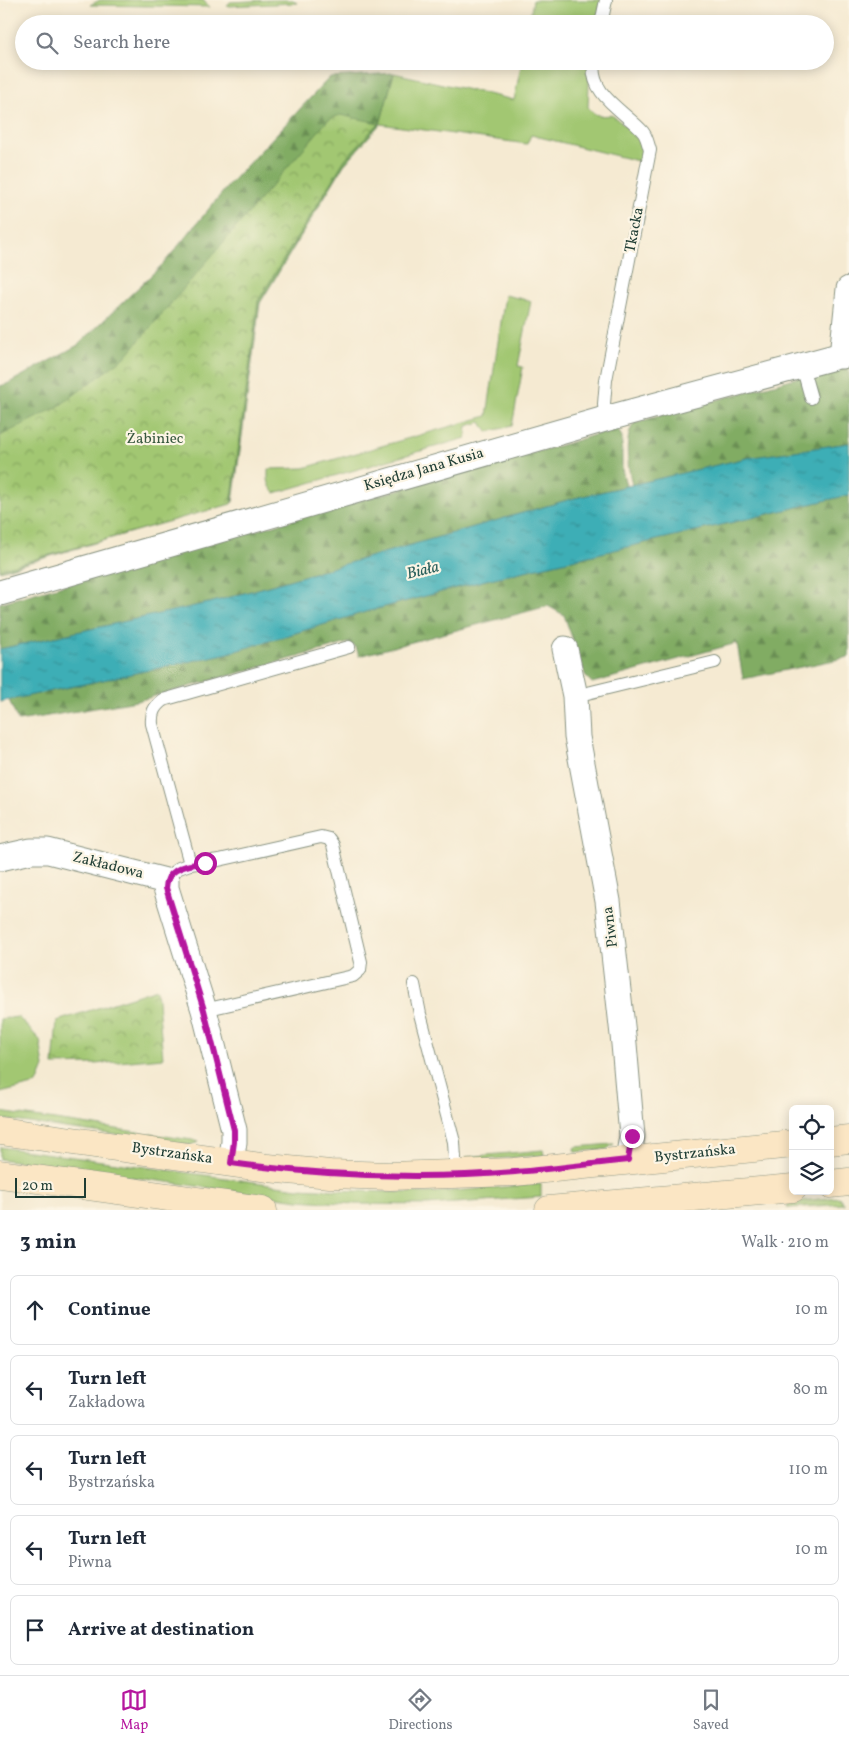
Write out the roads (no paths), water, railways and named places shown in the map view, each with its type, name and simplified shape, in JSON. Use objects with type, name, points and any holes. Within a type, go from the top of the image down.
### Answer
[{"type":"main road","name":"Bystrzańska","points":[[0,1131],[231,1163],[330,1174],[390,1176],[514,1172],[789,1144]]},
{"type":"main road","points":[[834,1140],[849,1139]]},
{"type":"main road","points":[[628,1160],[648,1206]]},
{"type":"main road","points":[[614,1207],[628,1160]]},
{"type":"main road","points":[[0,1174],[252,1209]]},
{"type":"main road","points":[[834,1184],[849,1182]]},
{"type":"main road","points":[[557,1210],[648,1206],[789,1188]]},
{"type":"street","points":[[845,355],[849,289]]},
{"type":"street","name":"Księdza Jana Kusia","points":[[0,593],[605,419],[845,355]]},
{"type":"street","name":"Piwna","points":[[566,649],[575,696],[576,737],[608,901],[632,1136],[628,1160]]},
{"type":"street","name":"Zakładowa","points":[[0,858],[31,851],[48,852],[166,881]]},
{"type":"street","points":[[166,881],[166,888],[204,1010],[234,1130],[231,1163]]},
{"type":"lane","points":[[603,15],[606,0]]},
{"type":"lane","name":"Tkacka","points":[[594,70],[597,85],[605,97],[644,133],[650,150],[606,380],[605,419]]},
{"type":"lane","points":[[802,366],[811,398]]},
{"type":"lane","points":[[190,864],[152,724],[152,714],[156,706],[163,700],[349,647]]},
{"type":"lane","points":[[575,696],[715,662]]},
{"type":"lane","points":[[166,881],[179,868],[190,864],[219,860],[321,837],[329,839],[333,845],[361,962],[360,970],[353,976],[204,1010]]},
{"type":"lane","points":[[414,984],[420,1014],[454,1142],[456,1175]]},
{"type":"water","name":"Biała","points":[[849,443],[849,495],[486,580],[362,613],[229,653],[0,702],[0,649],[213,602],[571,499],[747,458]]},
{"type":"park label","name":"Żabiniec","points":[[155,439]]}]
